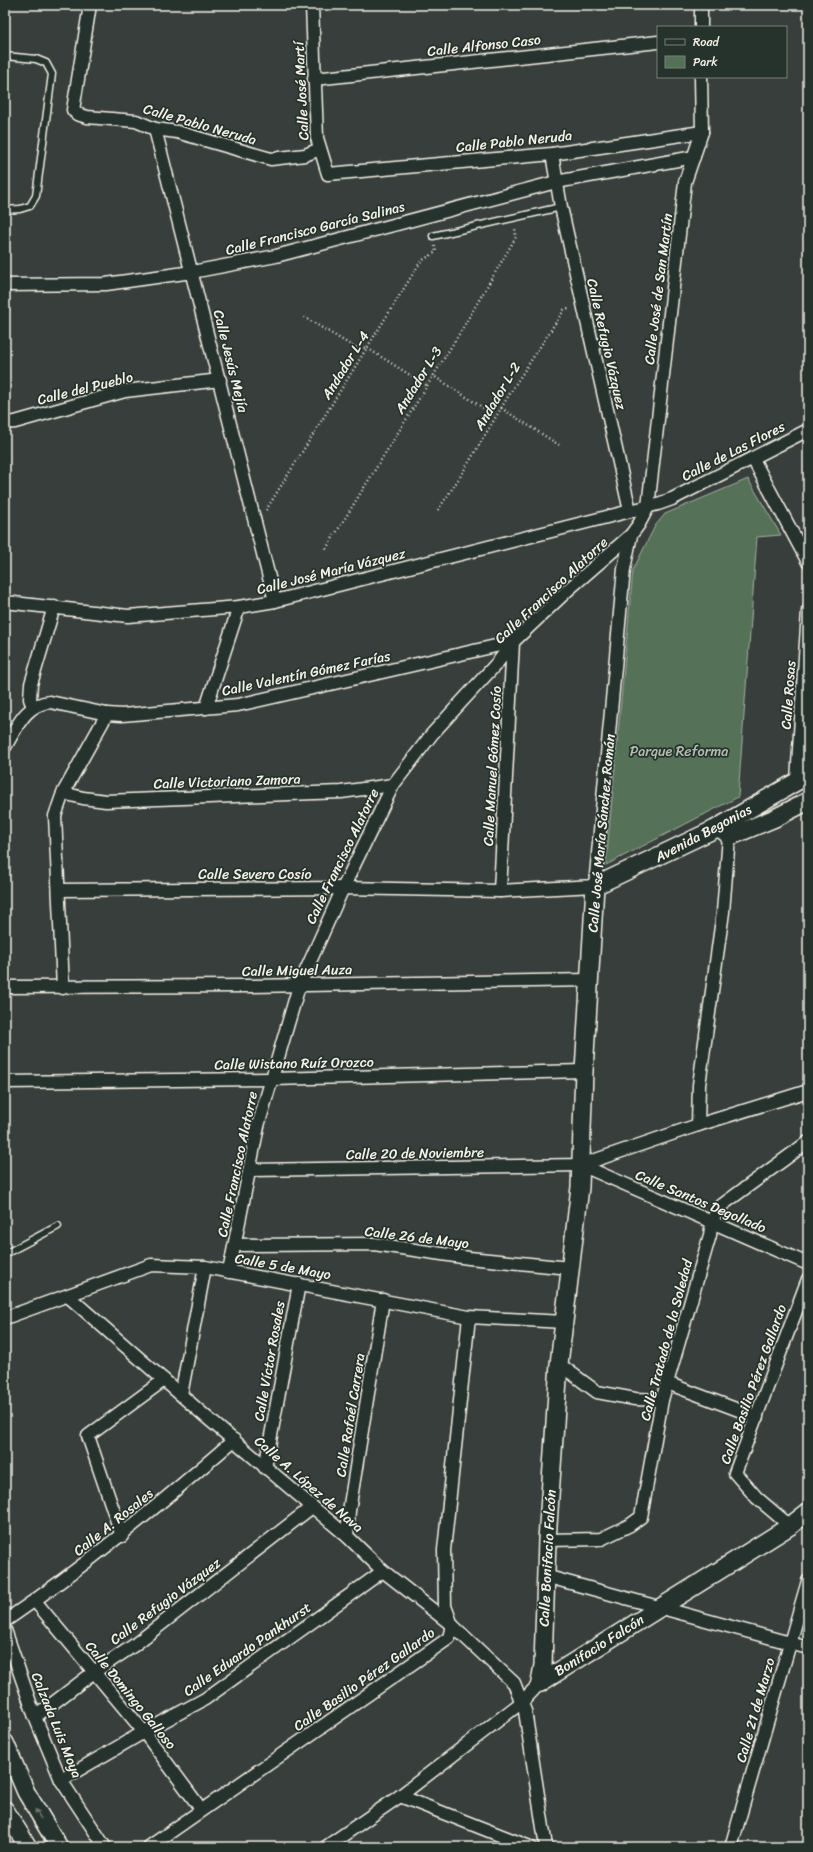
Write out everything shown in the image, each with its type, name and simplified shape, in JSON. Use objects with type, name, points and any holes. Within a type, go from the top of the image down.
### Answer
[{"type":"street","name":"Calle Pablo Neruda","points":[[93,5],[73,110],[77,114],[87,117],[136,121],[156,129],[177,132],[271,159],[305,156],[320,148]]},
{"type":"street","name":"Calle José Martí","points":[[312,5],[317,138],[328,174]]},
{"type":"street","points":[[701,5],[701,26]]},
{"type":"street","name":"Calle Alfonso Caso","points":[[314,79],[657,42]]},
{"type":"street","name":"Calle José de San Martín","points":[[653,506],[684,189],[702,132],[701,78]]},
{"type":"street","name":"Calle Jesús Mejía","points":[[156,129],[275,601]]},
{"type":"street","name":"Calle Pablo Neruda","points":[[328,174],[552,154],[702,132]]},
{"type":"street","name":"Calle Refugio Vázquez","points":[[552,154],[560,208],[630,512]]},
{"type":"street","name":"Calle Francisco García Salinas","points":[[5,285],[106,284],[192,272],[276,256],[556,182],[694,157]]},
{"type":"street","name":"Calle del Pueblo","points":[[5,423],[15,422],[125,391],[220,380]]},
{"type":"street","name":"Calle de Las Flores","points":[[653,506],[672,499],[808,430]]},
{"type":"street","points":[[753,459],[808,562]]},
{"type":"street","name":"Calle José María Vázquez","points":[[5,602],[128,616],[239,607],[275,601],[653,506]]},
{"type":"street","name":"Calle José María Sánchez Román","points":[[581,1165],[584,1071],[595,886],[624,569],[631,535],[653,506]]},
{"type":"street","name":"Calle Francisco Alatorre","points":[[229,1272],[258,1126],[299,986],[343,888],[393,785],[432,734],[513,642],[570,588],[631,535]]},
{"type":"street","points":[[5,746],[27,712],[33,707],[30,699],[31,684],[54,607]]},
{"type":"street","points":[[206,708],[239,607]]},
{"type":"street","name":"Calle Rosas","points":[[803,777],[808,611]]},
{"type":"street","name":"Calle Valentín Gómez Farías","points":[[33,707],[41,703],[50,702],[107,714],[122,715],[238,705],[513,642]]},
{"type":"street","name":"Calle Manuel Gómez Cosío","points":[[500,892],[513,642]]},
{"type":"street","points":[[63,988],[55,816],[63,793],[107,714]]},
{"type":"street","name":"Avenida Begonias","points":[[595,886],[722,833],[803,777]]},
{"type":"street","name":"Calle Victoriano Zamora","points":[[63,793],[83,798],[106,800],[341,792],[393,785]]},
{"type":"street","points":[[698,1125],[699,1085],[723,912],[722,833],[775,818],[808,801]]},
{"type":"street","name":"Calle Severo Cosío","points":[[59,890],[343,888],[500,892],[595,886]]},
{"type":"street","name":"Calle Miguel Auza","points":[[5,987],[299,986],[590,980]]},
{"type":"street","name":"Calle Wistano Ruíz Orozco","points":[[5,1082],[272,1079],[584,1071]]},
{"type":"street","points":[[581,1165],[698,1125],[808,1091]]},
{"type":"street","name":"Calle Tratado de la Soledad","points":[[547,1540],[601,1539],[630,1525],[641,1517],[662,1400],[710,1235],[712,1221],[718,1208],[808,1142]]},
{"type":"street","name":"Calle 20 de Noviembre","points":[[250,1170],[581,1165]]},
{"type":"street","name":"Calle Santos Degollado","points":[[581,1165],[808,1264]]},
{"type":"street","name":"Calle Bonifacio Falcón","points":[[540,1682],[543,1666],[545,1576],[559,1364],[581,1165]]},
{"type":"street","name":"Calle 26 de Mayo","points":[[235,1245],[374,1244],[469,1258],[570,1268]]},
{"type":"street","name":"Calle 5 de Mayo","points":[[5,1318],[151,1265],[205,1267],[469,1317],[564,1322]]},
{"type":"street","points":[[181,1395],[205,1267]]},
{"type":"street","name":"Calle Basilio Pérez Gallardo","points":[[790,1526],[757,1498],[735,1473],[808,1279]]},
{"type":"street","name":"Calle Víctor Rosales","points":[[265,1468],[299,1284]]},
{"type":"street","name":"Calle A. López de Nava","points":[[68,1296],[265,1468],[347,1536],[383,1571],[452,1626],[514,1683],[522,1702],[546,1847]]},
{"type":"street","name":"Calle Rafaél Carrera","points":[[347,1536],[349,1512],[383,1300]]},
{"type":"street","name":"Calle Basilio Pérez Gallardo","points":[[149,1847],[201,1809],[449,1638],[452,1626],[445,1606],[444,1550],[469,1317]]},
{"type":"street","points":[[559,1364],[597,1392],[635,1399],[662,1400]]},
{"type":"street","points":[[122,1536],[88,1436],[164,1380]]},
{"type":"street","points":[[667,1383],[757,1417]]},
{"type":"street","name":"Calle A. Rosales","points":[[5,1621],[35,1601],[122,1536],[234,1440]]},
{"type":"street","name":"Calle Refugio Vázquez","points":[[35,1717],[94,1672],[134,1646],[312,1507]]},
{"type":"street","name":"Bonifacio Falcón","points":[[540,1682],[790,1526],[808,1512]]},
{"type":"street","name":"Calle Eduardo Pankhurst","points":[[61,1780],[205,1699],[383,1571]]},
{"type":"street","points":[[545,1576],[808,1648]]},
{"type":"street","name":"Calle 21 de Marzo","points":[[731,1847],[808,1581]]},
{"type":"street","name":"Calle Domingo Galloso","points":[[35,1601],[144,1732],[201,1809]]},
{"type":"street","name":"Calzada Luis Moya","points":[[5,1630],[35,1717],[61,1780],[105,1847]]},
{"type":"street","points":[[326,1847],[400,1796],[522,1702],[540,1682]]},
{"type":"street","points":[[5,1743],[26,1792],[59,1847]]},
{"type":"street","points":[[400,1796],[530,1847]]},
{"type":"street","points":[[5,1810],[28,1847]]},
{"type":"lane","points":[[5,56],[36,59],[46,63],[52,74],[36,196],[30,206],[20,209],[5,210]]},
{"type":"lane","points":[[433,236],[560,208]]},
{"type":"lane","points":[[5,1254],[58,1226]]},
{"type":"path","name":"Andador L-3","points":[[326,549],[516,237],[515,217]]},
{"type":"path","name":"Andador L-4","points":[[256,525],[421,261],[436,252],[433,236]]},
{"type":"path","name":"Andador L-2","points":[[438,510],[564,310],[582,302]]},
{"type":"path","points":[[304,317],[354,347],[367,348],[426,385]]},
{"type":"path","points":[[432,376],[496,416]]},
{"type":"path","points":[[501,408],[560,445]]},
{"type":"green space","name":"Parque Reforma","points":[[748,479],[781,535],[757,537],[738,797],[606,865],[633,570],[655,526],[665,514]]}]
